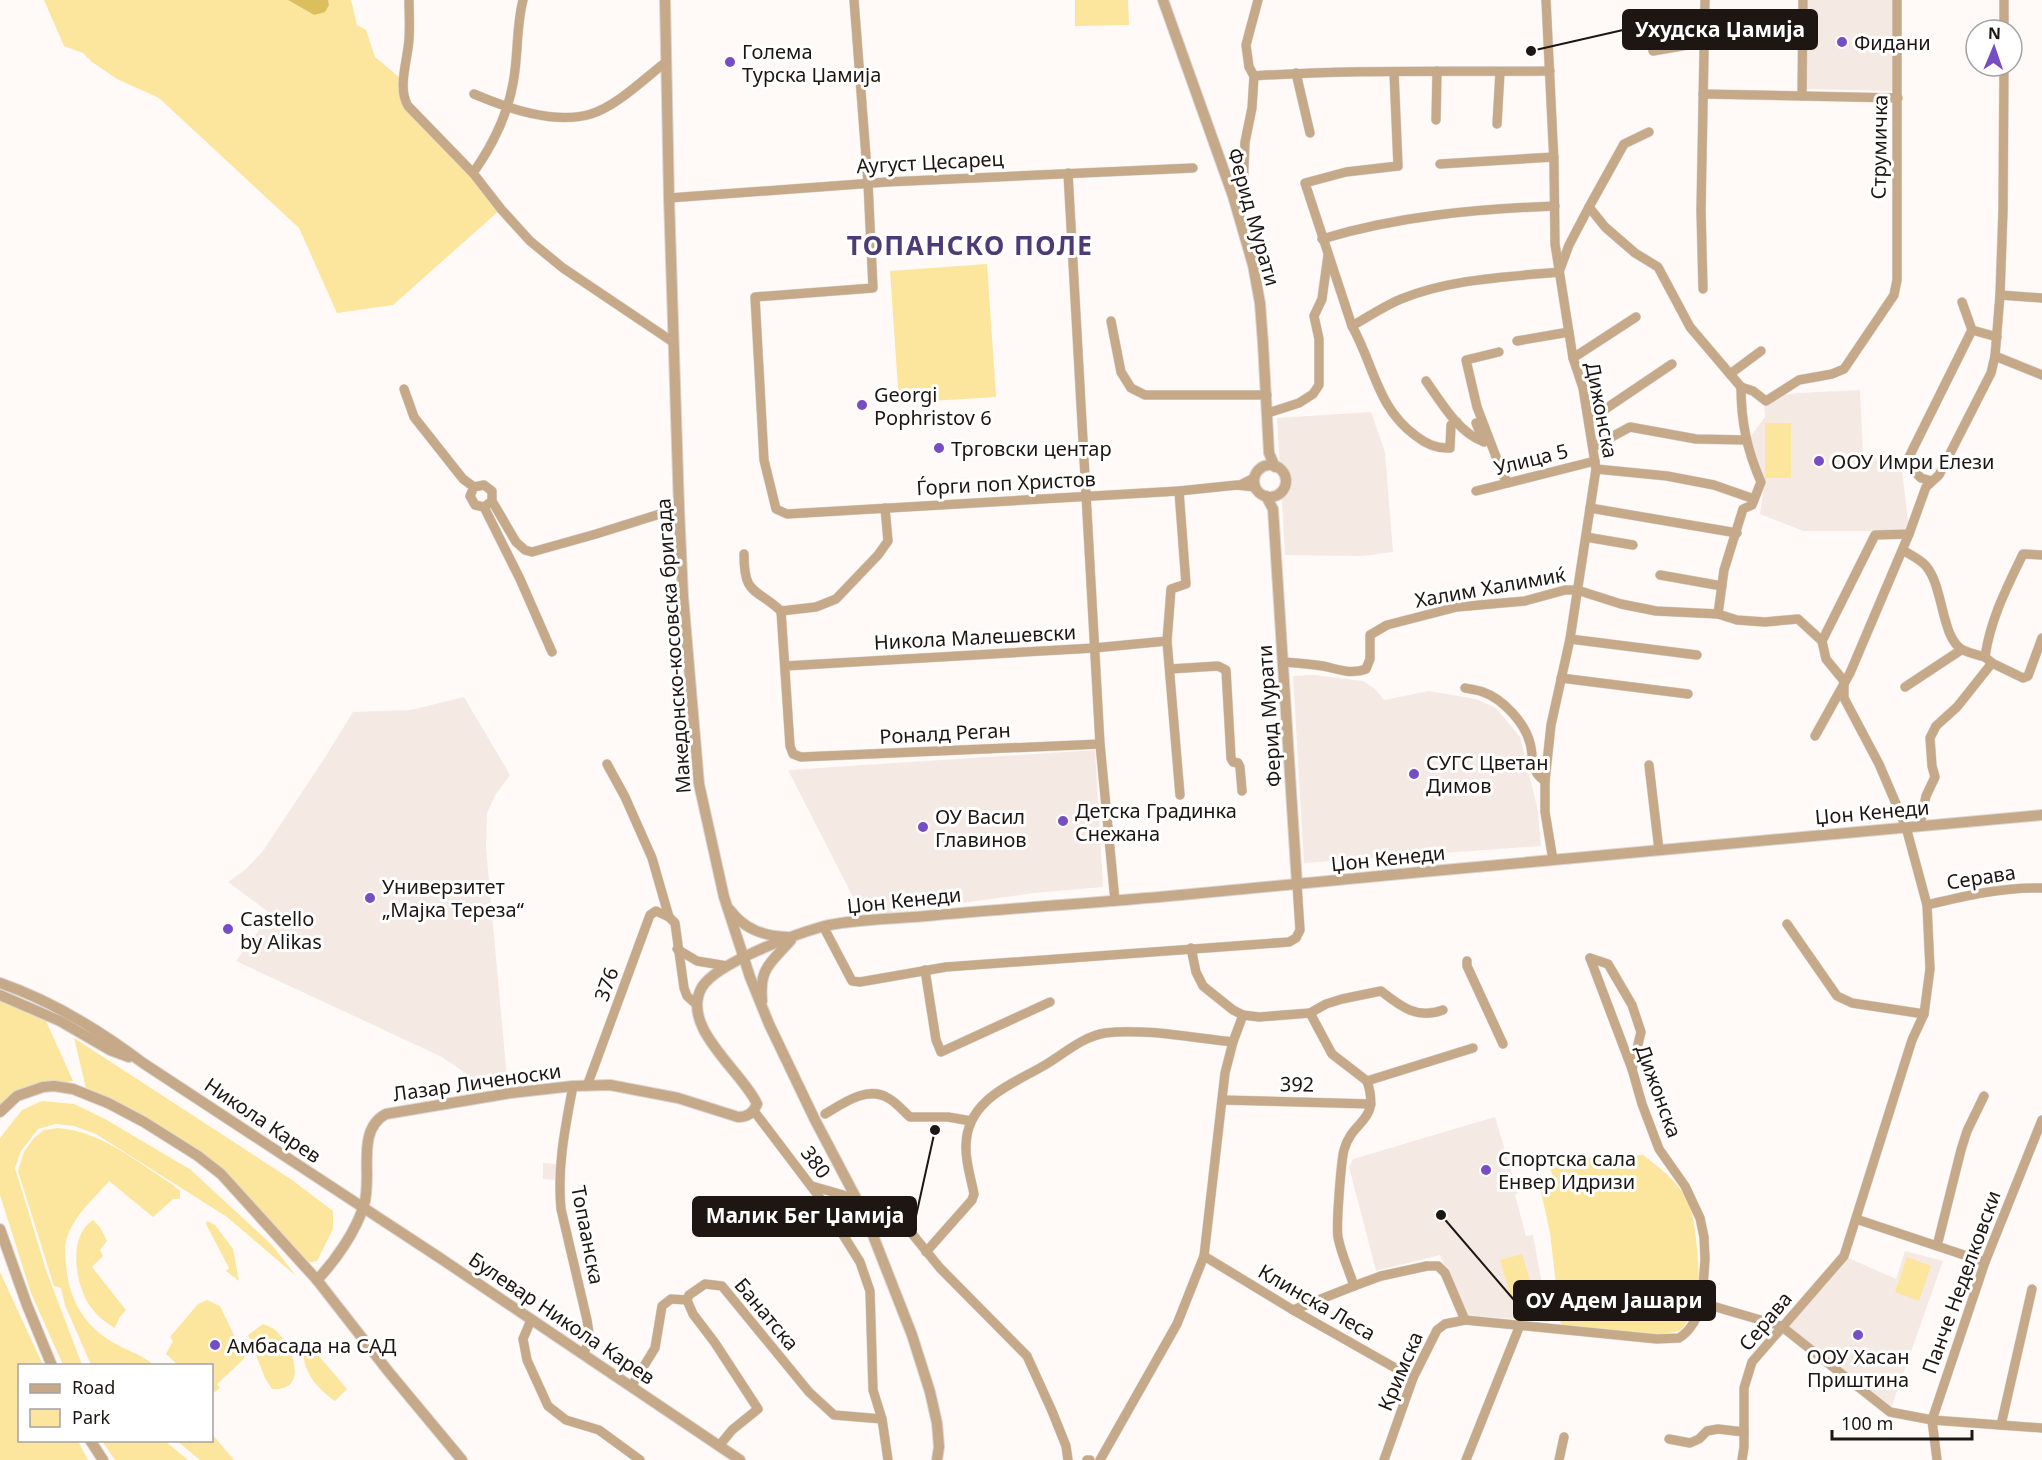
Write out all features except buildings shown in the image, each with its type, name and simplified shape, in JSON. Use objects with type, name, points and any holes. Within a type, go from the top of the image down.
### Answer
[{"type":"street","points":[[409,0],[409,40],[403,91],[405,101],[473,173],[530,241],[563,268],[673,342]]},
{"type":"street","points":[[473,173],[488,152],[507,108],[515,71],[519,18],[523,0]]},
{"type":"street","name":"Македонско-косовска бригада","points":[[665,0],[679,508],[683,596],[699,784],[726,904],[764,1013],[815,1120],[865,1215],[912,1335],[937,1423],[939,1447],[937,1460]]},
{"type":"street","points":[[854,0],[868,183]]},
{"type":"street","name":"Ферид Мурати","points":[[1163,0],[1233,196],[1255,275],[1260,303],[1268,413],[1269,453],[1263,466]]},
{"type":"street","points":[[1233,196],[1243,190],[1245,142],[1252,108],[1254,76],[1249,67],[1246,45],[1258,0]]},
{"type":"street","name":"Дижонска","points":[[1546,0],[1554,157],[1555,244],[1573,358],[1583,388],[1596,465],[1570,639],[1551,725],[1545,781],[1545,812],[1553,860]]},
{"type":"street","points":[[1703,289],[1701,210],[1705,0]]},
{"type":"street","points":[[1802,96],[1803,0]]},
{"type":"street","name":"Струмичка","points":[[1741,387],[1753,391],[1766,401],[1799,380],[1832,374],[1844,369],[1894,295],[1897,280],[1897,0]]},
{"type":"street","points":[[2004,0],[2004,18]]},
{"type":"street","points":[[1653,51],[1705,42]]},
{"type":"street","points":[[474,94],[507,108],[541,115],[573,117],[592,114],[620,98],[666,62]]},
{"type":"street","points":[[1254,76],[1350,70],[1550,71]]},
{"type":"street","points":[[1436,120],[1437,71]]},
{"type":"street","points":[[1394,72],[1398,166],[1346,172],[1305,183],[1352,326],[1362,344],[1378,388],[1389,410],[1405,429],[1422,441],[1440,449],[1450,447],[1451,425],[1457,422]]},
{"type":"street","points":[[1497,124],[1500,72]]},
{"type":"street","points":[[1296,73],[1310,133]]},
{"type":"street","points":[[1815,736],[1850,673],[1903,550],[1926,487],[1939,474],[1991,373],[1995,356],[2000,295],[2004,78]]},
{"type":"street","points":[[1703,94],[1898,98]]},
{"type":"street","points":[[1352,326],[1400,300],[1429,290],[1478,280],[1559,272],[1569,245],[1588,207],[1624,144],[1649,132]]},
{"type":"street","points":[[1440,164],[1554,157]]},
{"type":"street","name":"Аугуст Цесарец","points":[[669,198],[868,183],[1193,168]]},
{"type":"street","points":[[1068,173],[1100,744],[1115,902]]},
{"type":"street","name":"Ѓорги поп Христов","points":[[868,183],[873,288],[755,297],[764,460],[777,509],[787,514],[1179,491],[1254,482]]},
{"type":"street","points":[[1322,239],[1406,219],[1467,211],[1555,206]]},
{"type":"street","points":[[1588,207],[1605,227],[1635,253],[1658,267],[1690,327],[1741,387],[1741,415],[1745,440],[1761,482],[1752,505],[1743,509],[1724,570],[1718,614]]},
{"type":"street","points":[[1268,413],[1299,403],[1313,394],[1319,385],[1318,339],[1314,316],[1322,299],[1329,251]]},
{"type":"street","points":[[2000,295],[2042,298]]},
{"type":"street","points":[[1932,481],[1921,478],[1906,463],[1972,330],[1962,302]]},
{"type":"street","points":[[1573,358],[1636,317]]},
{"type":"street","points":[[1111,321],[1121,372],[1131,388],[1145,395],[1267,395]]},
{"type":"street","points":[[1972,330],[1997,337]]},
{"type":"street","points":[[1517,341],[1569,332]]},
{"type":"street","points":[[1730,374],[1761,351]]},
{"type":"street","points":[[1499,352],[1466,360],[1478,407],[1508,483]]},
{"type":"street","points":[[1995,356],[2042,375]]},
{"type":"street","points":[[1589,420],[1672,364]]},
{"type":"street","points":[[1426,381],[1457,422],[1495,453]]},
{"type":"street","points":[[404,389],[414,417],[463,480],[474,488]]},
{"type":"street","points":[[1476,423],[1482,441]]},
{"type":"street","points":[[1593,447],[1630,427],[1696,439],[1745,440]]},
{"type":"street","name":"Ферид Мурати","points":[[1269,453],[1275,467]]},
{"type":"street","name":"Улица 5","points":[[1476,491],[1596,465],[1702,483],[1754,499]]},
{"type":"street","points":[[1263,466],[1275,467],[1281,470],[1286,485],[1278,496],[1272,498],[1258,492],[1254,482],[1263,466]]},
{"type":"street","points":[[488,504],[475,505],[470,496],[474,488],[484,485],[492,491],[488,504],[552,652]]},
{"type":"street","points":[[1179,491],[1186,584],[1171,589],[1167,641],[1180,795]]},
{"type":"street","name":"Ферид Мурати","points":[[1266,496],[1273,510],[1297,884]]},
{"type":"street","name":"Ферид Мурати","points":[[1273,510],[1278,496]]},
{"type":"street","points":[[488,504],[516,542],[525,550],[532,552],[679,508]]},
{"type":"street","points":[[744,554],[745,578],[748,586],[757,595],[781,611],[816,607],[836,599],[878,555],[888,541],[885,508]]},
{"type":"street","points":[[1590,508],[1737,533]]},
{"type":"street","points":[[1822,641],[1875,535],[1909,534]]},
{"type":"street","points":[[1586,537],[1632,545]]},
{"type":"street","points":[[1903,550],[1926,566],[1942,602],[1949,636],[1961,650],[1989,660],[2023,678],[2028,676],[2042,638]]},
{"type":"street","points":[[1920,825],[1926,796],[1935,777],[1930,738],[1936,726],[1958,707],[1989,660],[1988,635],[2002,598],[2023,554],[2042,555]]},
{"type":"street","points":[[1660,575],[1722,586]]},
{"type":"street","name":"Халим Халимиќ","points":[[1284,662],[1323,666],[1342,671],[1359,671],[1366,669],[1370,659],[1370,635],[1387,625],[1457,607],[1525,601],[1565,590],[1577,590],[1621,604],[1656,611],[1718,614],[1737,620],[1798,619],[1822,641],[1826,659],[1844,681]]},
{"type":"street","points":[[781,611],[785,666]]},
{"type":"street","points":[[1570,639],[1697,655]]},
{"type":"street","name":"Никола Малешевски","points":[[785,666],[1094,648],[1167,641]]},
{"type":"street","points":[[1905,687],[1961,650]]},
{"type":"street","name":"Роналд Реган","points":[[785,666],[790,746],[793,754],[801,757],[1100,744]]},
{"type":"street","points":[[1170,669],[1218,666],[1226,670],[1231,758],[1240,767],[1242,791]]},
{"type":"street","points":[[1561,678],[1688,694]]},
{"type":"street","name":"Серава","points":[[1742,1460],[1744,1388],[1752,1362],[1844,1256],[1912,1040],[1924,1014],[1930,969],[1927,905],[1906,827],[1879,764],[1844,698],[1844,681]]},
{"type":"street","points":[[1465,688],[1483,692],[1499,700],[1525,728],[1530,743],[1533,767],[1537,776],[1545,781]]},
{"type":"street","points":[[607,764],[625,797],[652,858],[669,917],[675,923],[684,988],[687,996],[697,1005]]},
{"type":"street","points":[[1649,765],[1659,850]]},
{"type":"street","name":"Џон Кенеди","points":[[743,958],[823,926],[988,910],[1115,902],[2042,815]]},
{"type":"street","points":[[823,926],[852,981],[874,980],[925,970],[1293,941],[1299,935],[1300,930],[1297,884]]},
{"type":"street","name":"Серава","points":[[1927,905],[1982,891],[2042,888]]},
{"type":"street","points":[[726,904],[740,922],[751,929],[777,937],[793,937]]},
{"type":"street","name":"376","points":[[587,1086],[650,915],[656,911],[669,917]]},
{"type":"street","points":[[1787,924],[1837,996],[1852,1003],[1924,1014]]},
{"type":"street","points":[[764,1013],[761,991],[764,971],[771,960],[793,937]]},
{"type":"street","points":[[1191,948],[1196,972],[1203,986],[1243,1016],[1310,1013],[1326,1004],[1381,990],[1410,1011],[1432,1014],[1443,1010]]},
{"type":"street","points":[[677,949],[697,961],[727,966]]},
{"type":"street","points":[[697,1005],[699,993],[708,980],[743,958]]},
{"type":"street","name":"Дижонска","points":[[1632,1069],[1641,1032],[1632,1005],[1608,964],[1590,958],[1659,1149],[1685,1186],[1701,1218],[1704,1237],[1702,1303]]},
{"type":"street","points":[[1467,961],[1467,966],[1503,1044]]},
{"type":"street","points":[[925,970],[934,1031],[941,1052],[1050,1002]]},
{"type":"street","name":"Никола Карев","points":[[0,983],[69,1013],[103,1034],[363,1208]]},
{"type":"street","name":"Никола Карев","points":[[0,995],[60,1021],[110,1050],[142,1062]]},
{"type":"street","name":"380","points":[[697,1005],[709,1039],[753,1096],[757,1104],[754,1111],[812,1186],[860,1262],[870,1291],[873,1390],[882,1419],[888,1460]]},
{"type":"street","points":[[1310,1013],[1332,1054],[1367,1081],[1371,1096],[1369,1114],[1347,1142],[1342,1160],[1337,1236],[1354,1286]]},
{"type":"street","points":[[1100,1460],[1177,1324],[1204,1256],[1222,1100],[1233,1042],[1243,1016]]},
{"type":"street","points":[[926,1252],[972,1200],[974,1194],[965,1144],[971,1121],[995,1092],[1045,1065],[1089,1037],[1106,1033],[1146,1033],[1233,1042]]},
{"type":"street","points":[[1367,1081],[1473,1048]]},
{"type":"street","name":"Лазар Личеноски","points":[[317,1280],[345,1242],[363,1208],[366,1199],[370,1131],[376,1120],[391,1112],[483,1097],[573,1086],[610,1085],[678,1098],[738,1117],[746,1117],[754,1111]]},
{"type":"street","points":[[0,1112],[17,1096],[43,1087],[54,1086],[82,1092],[144,1122],[198,1156],[220,1174],[317,1280],[462,1460]]},
{"type":"street","name":"Топаанска","points":[[573,1086],[559,1165],[560,1195],[561,1209],[590,1340],[583,1354]]},
{"type":"street","points":[[825,1114],[858,1095],[875,1095],[887,1096],[910,1117],[948,1117],[971,1121]]},
{"type":"street","points":[[1937,1246],[1961,1150],[1984,1095]]},
{"type":"street","name":"392","points":[[1222,1100],[1371,1104]]},
{"type":"street","name":"Панче Неделковски","points":[[1936,1460],[1932,1420],[1985,1262],[2042,1120]]},
{"type":"street","points":[[812,1186],[857,1199]]},
{"type":"street","name":"Булевар Никола Карев","points":[[363,1208],[740,1460]]},
{"type":"street","points":[[865,1215],[882,1211],[900,1219],[926,1252],[1026,1356],[1052,1411],[1066,1446],[1068,1460]]},
{"type":"street","points":[[1856,1218],[1985,1262]]},
{"type":"street","points":[[0,1229],[27,1305],[52,1364]]},
{"type":"street","name":"Клинска Леса","points":[[1204,1256],[1413,1378]]},
{"type":"street","points":[[1293,1310],[1381,1276],[1427,1266],[1438,1266],[1445,1273],[1465,1320]]},
{"type":"street","name":"Банатска","points":[[631,1386],[655,1348],[662,1306],[671,1299],[687,1300],[689,1295],[705,1284],[722,1286],[808,1392],[834,1415],[882,1419]]},
{"type":"street","points":[[2001,1425],[2031,1289]]},
{"type":"street","points":[[687,1300],[693,1314],[758,1409],[732,1430],[719,1446]]},
{"type":"street","points":[[1702,1303],[1781,1326],[1890,1413],[1932,1420],[2042,1428]]},
{"type":"street","name":"Кримска","points":[[1384,1460],[1413,1378],[1437,1330],[1445,1324],[1465,1320],[1657,1339],[1679,1338],[1692,1327],[1702,1303]]},
{"type":"street","points":[[531,1320],[524,1339],[527,1360],[548,1406],[566,1420],[599,1430],[640,1460]]},
{"type":"street","points":[[1466,1460],[1520,1325]]},
{"type":"street","points":[[1669,1439],[1689,1443],[1699,1439],[1707,1431],[1718,1429],[1744,1432]]},
{"type":"street","points":[[1558,1460],[1564,1437]]},
{"type":"street","points":[[91,1442],[103,1460]]},
{"type":"shaded area","points":[[288,0],[328,0],[329,5],[325,12],[314,15]]},
{"type":"shaded area","points":[[1804,0],[1892,0],[1892,91],[1804,89]]},
{"type":"shaded area","name":"ООУ Имри Елези","points":[[1860,390],[1863,453],[1902,469],[1909,531],[1803,531],[1760,514],[1765,480],[1748,440],[1765,417],[1764,404],[1777,396]]},
{"type":"shaded area","points":[[1371,412],[1385,452],[1393,552],[1363,556],[1285,555],[1277,418]]},
{"type":"shaded area","name":"СУГС Цветан Димов","points":[[1314,675],[1363,681],[1375,689],[1384,700],[1429,691],[1476,699],[1496,708],[1520,737],[1538,811],[1541,846],[1304,863],[1293,676]]},
{"type":"shaded area","name":"Универзитет „Мајка Тереза“","points":[[464,697],[510,775],[496,794],[487,813],[486,848],[507,1078],[480,1083],[442,1057],[236,961],[271,914],[228,882],[246,869],[263,851],[353,712],[411,710]]},
{"type":"shaded area","name":"ОУ Васил Главинов","points":[[1095,750],[1103,887],[1034,893],[860,917],[854,899],[788,770]]},
{"type":"shaded area","points":[[1495,1117],[1518,1193],[1515,1195],[1526,1236],[1533,1235],[1549,1322],[1466,1315],[1440,1255],[1376,1271],[1349,1167],[1353,1159]]},
{"type":"shaded area","points":[[543,1163],[556,1164],[557,1180],[543,1179]]},
{"type":"shaded area","name":"ООУ Хасан Приштина","points":[[1905,1251],[1943,1261],[1890,1411],[1789,1326],[1820,1291],[1844,1256],[1896,1279]]},
{"type":"green space","points":[[44,0],[288,0],[314,15],[329,5],[328,0],[351,0],[357,25],[366,30],[375,57],[404,81],[403,96],[501,209],[393,305],[337,313],[299,228],[159,98],[117,79],[83,53],[64,46]]},
{"type":"green space","points":[[1075,0],[1128,0],[1129,25],[1075,26]]},
{"type":"green space","points":[[987,264],[996,397],[899,403],[890,271]]},
{"type":"green space","points":[[1765,423],[1791,423],[1791,478],[1765,478]]},
{"type":"green space","points":[[0,999],[46,1021],[73,1081],[19,1090],[0,1113]]},
{"type":"green space","points":[[74,1038],[292,1180],[333,1211],[333,1229],[317,1261],[306,1263],[186,1142],[86,1088]]},
{"type":"green space","points":[[42,1101],[74,1104],[105,1119],[191,1170],[272,1245],[296,1276],[227,1217],[96,1134],[74,1126],[56,1124],[38,1129],[21,1151],[15,1168],[46,1270],[82,1364],[63,1364],[31,1293],[0,1195],[0,1138],[22,1110]]},
{"type":"green space","points":[[58,1128],[74,1130],[104,1141],[180,1191],[180,1199],[173,1199],[153,1217],[109,1181],[77,1218],[69,1232],[66,1244],[69,1286],[82,1315],[106,1338],[153,1364],[91,1364],[65,1305],[61,1288],[54,1286],[18,1171],[24,1152],[34,1138],[44,1130]]},
{"type":"green space","points":[[1643,1155],[1676,1184],[1690,1206],[1699,1273],[1698,1300],[1695,1311],[1680,1331],[1657,1335],[1561,1327],[1550,1233],[1540,1187],[1554,1182],[1548,1159]]},
{"type":"green space","points":[[93,1220],[100,1227],[107,1241],[100,1250],[103,1256],[92,1267],[126,1310],[119,1318],[115,1328],[100,1317],[88,1303],[83,1294],[77,1271],[77,1247],[80,1237],[85,1227]]},
{"type":"green space","points":[[207,1221],[215,1225],[233,1249],[239,1281],[226,1271],[229,1268],[206,1224]]},
{"type":"green space","points":[[1522,1254],[1534,1293],[1512,1300],[1500,1260]]},
{"type":"green space","points":[[1907,1257],[1931,1266],[1919,1301],[1895,1292]]},
{"type":"green space","points":[[0,1272],[43,1364],[18,1364],[18,1442],[79,1442],[88,1460],[0,1460]]},
{"type":"green space","points":[[207,1300],[220,1306],[245,1358],[217,1384],[220,1388],[213,1393],[213,1364],[177,1364],[166,1354],[173,1341],[170,1337],[198,1304]]},
{"type":"green space","points":[[263,1324],[274,1329],[282,1337],[292,1356],[294,1376],[291,1383],[284,1388],[272,1389],[265,1378],[248,1335]]},
{"type":"green space","points":[[307,1342],[347,1389],[335,1401],[315,1383],[306,1367],[304,1351]]},
{"type":"green space","points":[[213,1435],[234,1460],[200,1460],[178,1442],[213,1442]]},
{"type":"green space","points":[[103,1442],[166,1442],[188,1460],[115,1460]]},
{"type":"place","name":"Фидани","points":[[1842,42]]},
{"type":"place","name":"Ухудска Џамија","points":[[1531,51]]},
{"type":"place","name":"Голема Турска Џамија","points":[[730,62]]},
{"type":"place","name":"Georgi Pophristov 6","points":[[862,405]]},
{"type":"place","name":"Трговски центар","points":[[939,448]]},
{"type":"place","name":"ООУ Имри Елези","points":[[1819,461]]},
{"type":"place","name":"СУГС Цветан Димов","points":[[1414,774]]},
{"type":"place","name":"Детска Градинка Снежана","points":[[1063,821]]},
{"type":"place","name":"ОУ Васил Главинов","points":[[923,827]]},
{"type":"place","name":"Универзитет „Мајка Тереза“","points":[[370,898]]},
{"type":"place","name":"Castello by Alikas","points":[[228,929]]},
{"type":"place","name":"Малик Бег Џамија","points":[[935,1130]]},
{"type":"place","name":"Спортска сала Енвер Идризи","points":[[1486,1170]]},
{"type":"place","name":"ОУ Адем Јашари","points":[[1441,1215]]},
{"type":"place","name":"ООУ Хасан Приштина","points":[[1858,1335]]},
{"type":"place","name":"Амбасада на САД","points":[[215,1345]]},
{"type":"district","name":"ТОПАНСКО ПОЛЕ","points":[[970,245]]}]
